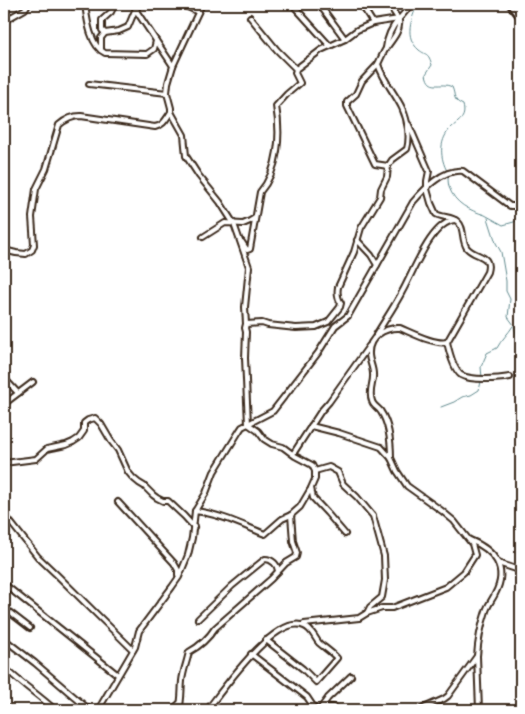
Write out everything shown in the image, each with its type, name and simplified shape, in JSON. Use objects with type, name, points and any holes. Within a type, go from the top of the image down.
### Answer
[{"type":"street","points":[[4,21],[25,9],[28,4]]},
{"type":"street","points":[[85,4],[93,42],[101,51],[105,53],[147,54],[154,49],[156,40]]},
{"type":"street","points":[[105,33],[102,30],[102,20],[111,12],[115,4]]},
{"type":"street","points":[[181,4],[198,12]]},
{"type":"street","points":[[202,4],[173,66],[167,92],[171,112],[184,135],[186,156],[234,224],[249,267],[245,307],[248,424]]},
{"type":"street","points":[[292,4],[330,46]]},
{"type":"street","points":[[319,4],[345,38]]},
{"type":"street","points":[[361,4],[373,23]]},
{"type":"street","points":[[388,166],[375,164],[347,106],[347,102],[356,94],[362,81],[378,64],[398,30],[399,19],[389,4]]},
{"type":"street","points":[[296,69],[321,50],[357,30],[373,23],[399,19],[412,4]]},
{"type":"street","points":[[509,4],[521,19]]},
{"type":"street","points":[[105,33],[119,31],[128,27],[136,6]]},
{"type":"street","points":[[136,6],[173,66]]},
{"type":"street","points":[[239,238],[247,250],[250,249],[260,192],[266,186],[272,174],[278,141],[276,106],[300,83],[296,69],[277,50],[250,17]]},
{"type":"street","points":[[101,51],[100,46],[105,33]]},
{"type":"street","points":[[246,324],[262,323],[273,326],[316,327],[328,322],[340,307],[341,304],[337,293],[338,287],[354,252],[361,228],[380,197],[381,189],[387,177],[388,166],[392,160],[407,149],[409,141],[404,110],[381,74],[378,64]]},
{"type":"street","points":[[89,84],[167,92]]},
{"type":"street","points":[[4,250],[26,254],[32,250],[34,245],[32,217],[36,189],[46,169],[60,125],[64,121],[81,116],[155,127],[165,122],[171,112]]},
{"type":"street","points":[[407,123],[429,171],[427,187],[436,214],[456,220],[461,225],[465,245],[469,250],[483,257],[489,265],[487,272],[447,342],[449,353],[460,374],[464,376],[491,379],[510,377]]},
{"type":"street","points":[[98,710],[132,650],[139,631],[179,577],[188,555],[194,527],[195,511],[230,445],[242,427],[273,410],[318,353],[336,326],[348,316],[413,202],[437,178],[457,171],[463,171],[510,206],[521,205]]},
{"type":"street","points":[[203,237],[224,223],[243,224],[255,218]]},
{"type":"street","points":[[293,454],[321,411],[372,343],[402,294],[426,245],[440,226],[449,221],[456,220]]},
{"type":"street","points":[[357,240],[371,255],[377,265]]},
{"type":"street","points":[[376,335],[389,328],[400,328],[436,342],[447,342]]},
{"type":"street","points":[[372,343],[369,354],[373,373],[370,392],[372,402],[381,411],[385,420],[390,441],[391,458]]},
{"type":"street","points":[[4,378],[18,393]]},
{"type":"street","points":[[4,404],[33,382]]},
{"type":"street","points":[[4,464],[36,458],[47,449],[73,442],[84,431],[84,423],[95,418],[118,450],[128,472],[133,478],[157,498],[168,501],[194,527]]},
{"type":"street","points":[[195,511],[222,516],[264,534],[282,519],[291,515],[302,504],[315,479],[315,471],[312,465],[282,447],[264,439],[258,431],[248,424]]},
{"type":"street","points":[[302,625],[359,618],[367,613],[382,608],[392,608],[446,588],[464,572],[475,555],[468,539],[454,522],[407,486],[391,458],[382,447],[311,426]]},
{"type":"street","points":[[315,471],[329,467],[338,472],[343,484],[357,496],[373,516],[384,556],[385,580],[382,597],[370,606],[367,613]]},
{"type":"street","points":[[311,488],[313,498],[345,534]]},
{"type":"street","points":[[118,502],[174,563],[179,577]]},
{"type":"street","points":[[4,514],[38,557],[132,650]]},
{"type":"street","points":[[179,710],[189,652],[198,648],[215,628],[296,556],[291,515]]},
{"type":"street","points":[[468,539],[480,544],[492,554],[501,571],[495,594],[486,608],[479,636],[477,656],[479,710]]},
{"type":"street","points":[[198,619],[232,586],[265,559],[273,562],[278,571]]},
{"type":"street","points":[[498,563],[521,569]]},
{"type":"street","points":[[4,584],[118,675]]},
{"type":"street","points":[[4,608],[30,628]]},
{"type":"street","points":[[207,710],[251,654],[266,640],[290,625],[297,624],[309,628],[319,642],[337,658],[316,682],[303,669],[266,640]]},
{"type":"street","points":[[4,639],[92,710]]},
{"type":"street","points":[[251,654],[307,697],[317,709]]},
{"type":"street","points":[[419,710],[444,699],[456,686],[477,656]]},
{"type":"street","points":[[4,667],[14,678],[38,694],[55,710]]},
{"type":"street","points":[[317,709],[350,676]]},
{"type":"street","points":[[172,710],[181,702]]},
{"type":"street","points":[[4,706],[10,710]]},
{"type":"street","points":[[296,710],[326,707],[333,707],[338,710]]},
{"type":"waterway","points":[[417,4],[411,22],[410,34],[414,45],[427,55],[431,61],[432,65],[426,74],[428,79],[430,83],[452,87],[456,99],[463,105],[464,110],[461,120],[449,130],[443,140],[442,155],[447,171]]},
{"type":"waterway","points":[[448,175],[452,193],[463,205],[503,225],[521,220]]},
{"type":"waterway","points":[[488,218],[501,252],[506,291],[510,299],[508,317],[514,325],[518,343],[521,346]]},
{"type":"waterway","points":[[441,407],[479,390],[482,378],[481,367],[487,353],[497,348],[513,326]]}]
